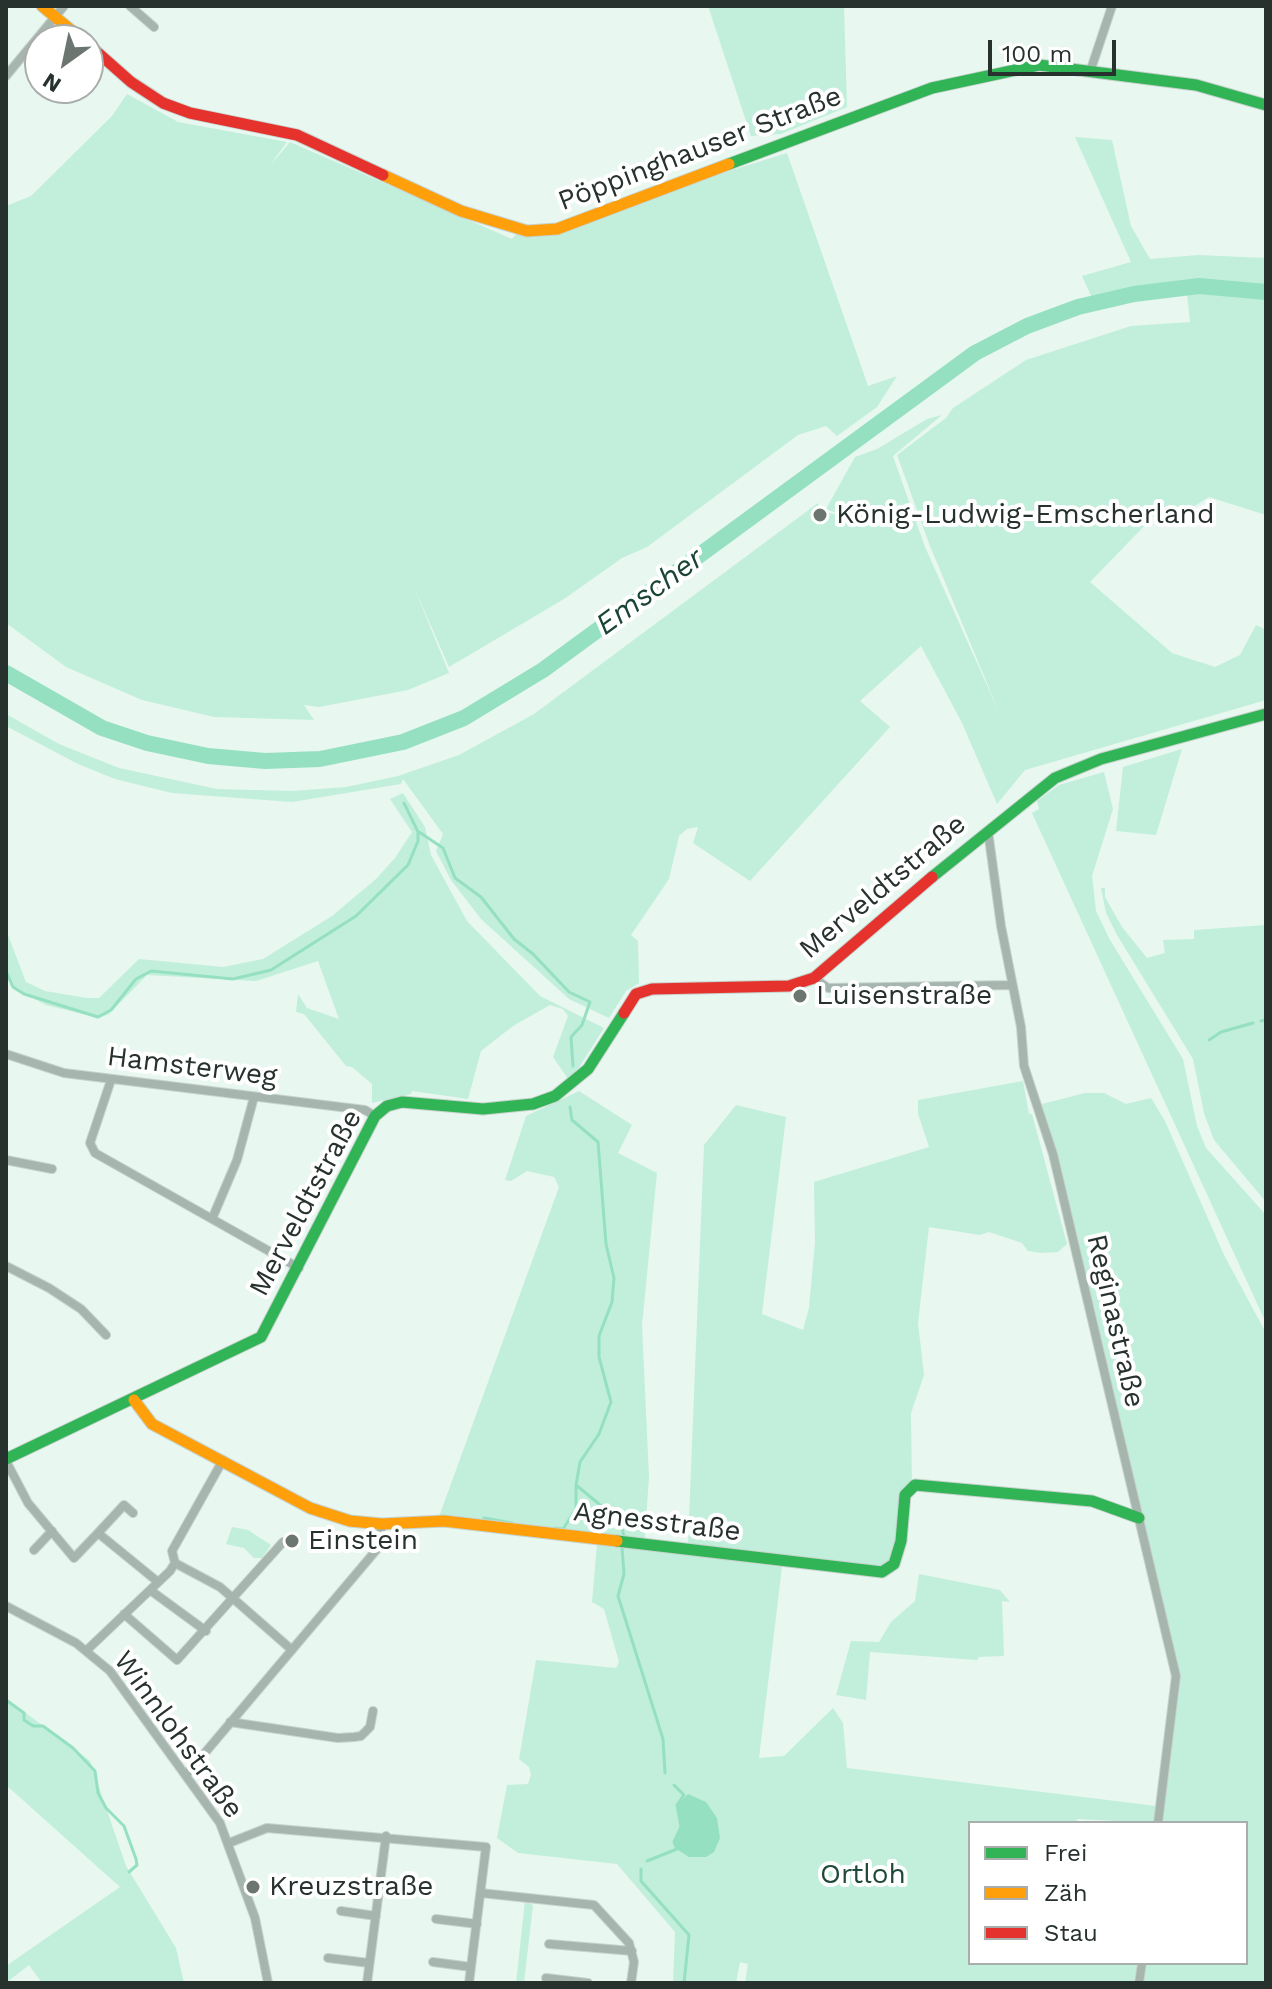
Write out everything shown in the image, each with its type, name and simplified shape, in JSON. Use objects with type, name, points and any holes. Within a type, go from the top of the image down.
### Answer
[{"type":"main road","points":[[42,6],[53,11]]},
{"type":"main road","name":"Pöppinghauser Straße","points":[[104,58],[131,82],[171,106],[297,135],[482,220],[527,231],[557,229],[932,88],[1039,65],[1091,69],[1196,85],[1266,105]]},
{"type":"main road","name":"Merveldtstraße","points":[[6,1460],[261,1337],[375,1116],[394,1103],[483,1109],[533,1104],[555,1096],[583,1075],[629,1001],[646,990],[789,986],[814,978],[988,831],[1067,771],[1266,714]]},
{"type":"main road","name":"Agnesstraße","points":[[134,1400],[138,1411],[152,1424],[310,1508],[350,1521],[382,1524],[444,1521],[882,1572],[894,1564],[901,1541],[905,1495],[915,1485],[1092,1501],[1139,1518]]},
{"type":"street","points":[[6,76],[53,11],[64,6]]},
{"type":"street","points":[[130,6],[154,27]]},
{"type":"street","points":[[1091,69],[1112,6]]},
{"type":"street","name":"Reginastraße","points":[[988,831],[1024,1066],[1053,1154],[1176,1676],[1158,1821]]},
{"type":"street","points":[[814,978],[828,988],[1012,985]]},
{"type":"street","name":"Hamsterweg","points":[[6,1054],[64,1073],[365,1110],[375,1116]]},
{"type":"street","points":[[111,1080],[90,1143],[95,1153],[299,1268]]},
{"type":"street","points":[[212,1219],[237,1160],[254,1097]]},
{"type":"street","points":[[6,1160],[52,1169]]},
{"type":"street","points":[[6,1266],[81,1309],[106,1335]]},
{"type":"street","points":[[6,1460],[28,1503],[74,1558],[124,1505],[133,1513]]},
{"type":"street","points":[[223,1460],[172,1551],[175,1563],[234,1599],[292,1650]]},
{"type":"street","points":[[187,1774],[378,1548],[382,1524]]},
{"type":"street","points":[[34,1550],[52,1531]]},
{"type":"street","points":[[98,1533],[158,1582]]},
{"type":"street","points":[[124,1614],[177,1660],[283,1542]]},
{"type":"street","points":[[87,1650],[175,1563]]},
{"type":"street","points":[[150,1590],[206,1631]]},
{"type":"street","name":"Winnlohstraße","points":[[6,1606],[42,1622],[87,1650],[110,1671],[187,1774],[220,1823],[229,1843],[264,1948],[268,1983]]},
{"type":"street","points":[[230,1722],[338,1738],[354,1737],[361,1736],[370,1727],[373,1711]]},
{"type":"street","points":[[229,1843],[267,1828],[486,1847],[469,1983]]},
{"type":"street","points":[[367,1983],[386,1836]]},
{"type":"street","points":[[481,1893],[594,1905],[632,1951],[631,1983]]},
{"type":"street","points":[[341,1911],[376,1916]]},
{"type":"street","points":[[436,1919],[477,1924]]},
{"type":"street","points":[[549,1944],[632,1951]]},
{"type":"street","points":[[328,1958],[369,1963]]},
{"type":"street","points":[[433,1962],[471,1967]]},
{"type":"street","points":[[546,1978],[588,1983]]},
{"type":"green space","points":[[708,6],[844,6],[847,107],[781,134],[751,136]]},
{"type":"green space","points":[[127,94],[178,122],[287,142],[269,167],[290,142],[512,239],[516,234],[524,235],[787,153],[868,386],[897,376],[877,407],[837,436],[826,426],[798,435],[647,547],[622,558],[564,599],[449,667],[413,585],[449,673],[408,690],[319,707],[304,705],[314,720],[214,717],[142,700],[66,667],[6,623],[6,206],[31,196],[112,116]]},
{"type":"green space","points":[[1075,137],[1112,140],[1131,226],[1150,259],[1198,255],[1266,258],[1266,287],[1195,282],[1133,288],[1092,298],[1082,276],[1131,262]]},
{"type":"green space","points":[[1186,285],[1206,294],[1266,298],[1266,515],[1209,497],[1166,524],[1154,516],[1090,582],[1172,653],[1215,667],[1240,655],[1256,625],[1266,630],[1266,700],[1025,770],[997,804],[962,723],[921,646],[860,701],[890,727],[750,881],[693,843],[698,827],[687,829],[679,836],[669,879],[631,935],[638,941],[639,983],[626,991],[609,1018],[569,999],[481,919],[451,880],[436,851],[443,834],[403,779],[401,784],[292,802],[172,793],[115,779],[78,764],[6,726],[6,714],[59,744],[119,768],[217,789],[292,791],[346,787],[398,776],[459,755],[534,714],[818,503],[819,511],[845,516],[826,509],[855,457],[877,449],[927,419],[942,415],[893,456],[925,547],[999,712],[930,546],[897,455],[946,418],[953,408],[1026,360],[1131,326],[1190,322]]},
{"type":"green space","points":[[1182,749],[1156,835],[1116,831],[1123,767]]},
{"type":"green space","points":[[1104,772],[1113,809],[1092,876],[1096,911],[1110,940],[1183,1059],[1197,1126],[1206,1148],[1266,1215],[1266,1323],[1032,813],[1039,809],[1037,801],[1059,785]]},
{"type":"green space","points":[[403,793],[425,827],[431,855],[467,921],[540,996],[604,1028],[578,1069],[568,1079],[553,1057],[568,1016],[563,1009],[550,1005],[513,1026],[481,1051],[468,1099],[412,1091],[411,1094],[372,1103],[372,1084],[352,1067],[346,1066],[304,1014],[296,1012],[298,994],[307,1008],[339,1019],[318,961],[256,981],[147,975],[109,1014],[99,1018],[46,1005],[12,987],[6,975],[6,930],[26,982],[45,991],[87,998],[99,998],[139,959],[223,967],[263,959],[332,916],[376,879],[395,858],[412,832],[390,799]]},
{"type":"green space","points":[[1101,888],[1105,888],[1105,897],[1122,927],[1147,958],[1165,953],[1163,940],[1194,939],[1194,930],[1266,925],[1266,1202],[1214,1140],[1204,1113],[1193,1059],[1117,935],[1106,913]]},
{"type":"green space","points":[[1023,1081],[1029,1114],[1032,1114],[1067,1244],[1058,1252],[1041,1253],[1028,1251],[1022,1243],[989,1232],[980,1235],[929,1227],[918,1323],[924,1375],[911,1413],[912,1490],[897,1559],[878,1568],[688,1544],[704,1145],[736,1105],[786,1117],[762,1314],[803,1330],[809,1308],[815,1242],[814,1182],[929,1147],[918,1114],[918,1100]]},
{"type":"green space","name":"Ortloh","points":[[579,1091],[632,1125],[618,1153],[657,1173],[642,1325],[649,1477],[644,1549],[782,1567],[759,1758],[784,1756],[833,1708],[843,1723],[847,1768],[1156,1806],[1155,1821],[968,1821],[968,1965],[1137,1965],[1134,1983],[745,1983],[748,1964],[740,1962],[736,1983],[673,1983],[675,1932],[617,1864],[518,1853],[497,1838],[507,1785],[528,1784],[531,1775],[529,1767],[519,1759],[536,1660],[616,1668],[619,1662],[604,1609],[592,1602],[597,1544],[436,1525],[559,1187],[554,1177],[527,1171],[511,1181],[505,1180],[526,1116]]},
{"type":"green space","points":[[1085,1093],[1104,1093],[1126,1104],[1151,1098],[1165,1121],[1224,1255],[1266,1333],[1266,1983],[1141,1983],[1144,1965],[1248,1965],[1248,1821],[1160,1821],[1177,1676],[1042,1104]]},
{"type":"green space","points":[[232,1527],[248,1530],[271,1545],[262,1558],[254,1558],[244,1548],[226,1544]]},
{"type":"green space","points":[[919,1574],[1000,1590],[1010,1602],[1002,1601],[1004,1656],[979,1657],[977,1660],[870,1652],[866,1700],[836,1695],[851,1641],[879,1642],[891,1622],[915,1601]]},
{"type":"green space","points":[[6,1698],[90,1761],[126,1866],[176,1948],[184,1983],[42,1983],[29,1965],[6,1983],[6,1966],[120,1887],[6,1785]]},
{"type":"green space","points":[[525,1901],[533,1905],[524,1983],[516,1983]]},
{"type":"shaded area","points":[[688,1794],[706,1802],[717,1818],[720,1838],[714,1852],[706,1857],[689,1857],[675,1848],[674,1842],[681,1827],[677,1805]]},
{"type":"waterway","name":"Emscher","points":[[6,673],[102,728],[147,743],[208,756],[265,761],[320,759],[403,742],[464,718],[543,670],[975,353],[1027,326],[1078,307],[1134,294],[1199,286],[1266,292]]},
{"type":"waterway","points":[[6,971],[13,987],[24,994],[98,1017],[111,1010],[136,979],[151,971],[233,979],[271,970],[356,916],[408,865],[418,841],[418,832],[404,803]]},
{"type":"waterway","points":[[419,832],[443,848],[455,878],[481,897],[514,939],[569,992],[590,1002],[582,1025],[571,1037],[573,1066]]},
{"type":"waterway","points":[[1261,1021],[1266,1020]]},
{"type":"waterway","points":[[1209,1040],[1221,1032],[1253,1023]]},
{"type":"waterway","points":[[570,1107],[572,1120],[598,1142],[606,1244],[614,1278],[612,1302],[599,1336],[599,1357],[611,1402],[599,1434],[580,1462],[576,1485],[621,1522],[624,1538]]},
{"type":"waterway","points":[[555,1528],[563,1529],[576,1509],[576,1485]]},
{"type":"waterway","points":[[484,1518],[512,1523]]},
{"type":"waterway","points":[[622,1547],[624,1574],[618,1596],[663,1739],[665,1773]]},
{"type":"waterway","points":[[6,1700],[24,1713],[24,1720],[33,1726],[43,1726],[73,1748],[95,1771],[98,1793],[106,1808],[124,1826],[136,1859],[137,1865],[129,1872]]},
{"type":"waterway","points":[[647,1861],[677,1849],[674,1842],[681,1827],[677,1805],[684,1795],[674,1785]]},
{"type":"waterway","points":[[641,1869],[641,1881],[689,1935],[684,1983]]},
{"type":"traffic: fast","points":[[729,164],[932,88],[1039,65],[1196,85],[1266,105]]},
{"type":"traffic: fast","points":[[932,877],[1055,778],[1101,759],[1266,714]]},
{"type":"traffic: fast","points":[[6,1459],[261,1337],[375,1116],[387,1106],[402,1102],[483,1109],[533,1104],[555,1096],[588,1069],[624,1013]]},
{"type":"traffic: fast","points":[[617,1541],[882,1572],[894,1564],[901,1541],[905,1495],[915,1485],[1092,1501],[1139,1518]]},
{"type":"traffic: slow","points":[[42,6],[64,24]]},
{"type":"traffic: slow","points":[[383,175],[461,211],[527,231],[557,229],[729,164]]},
{"type":"traffic: slow","points":[[134,1400],[152,1424],[310,1508],[350,1521],[382,1524],[444,1521],[617,1541]]},
{"type":"traffic: jam","points":[[104,58],[131,82],[163,103],[190,113],[297,135],[383,175]]},
{"type":"traffic: jam","points":[[624,1013],[636,994],[652,989],[789,986],[814,978],[932,877]]},
{"type":"place","name":"König-Ludwig-Emscherland","points":[[820,515]]},
{"type":"place","name":"Luisenstraße","points":[[800,996]]},
{"type":"place","name":"Einstein","points":[[292,1541]]},
{"type":"place","name":"Kreuzstraße","points":[[253,1887]]}]
